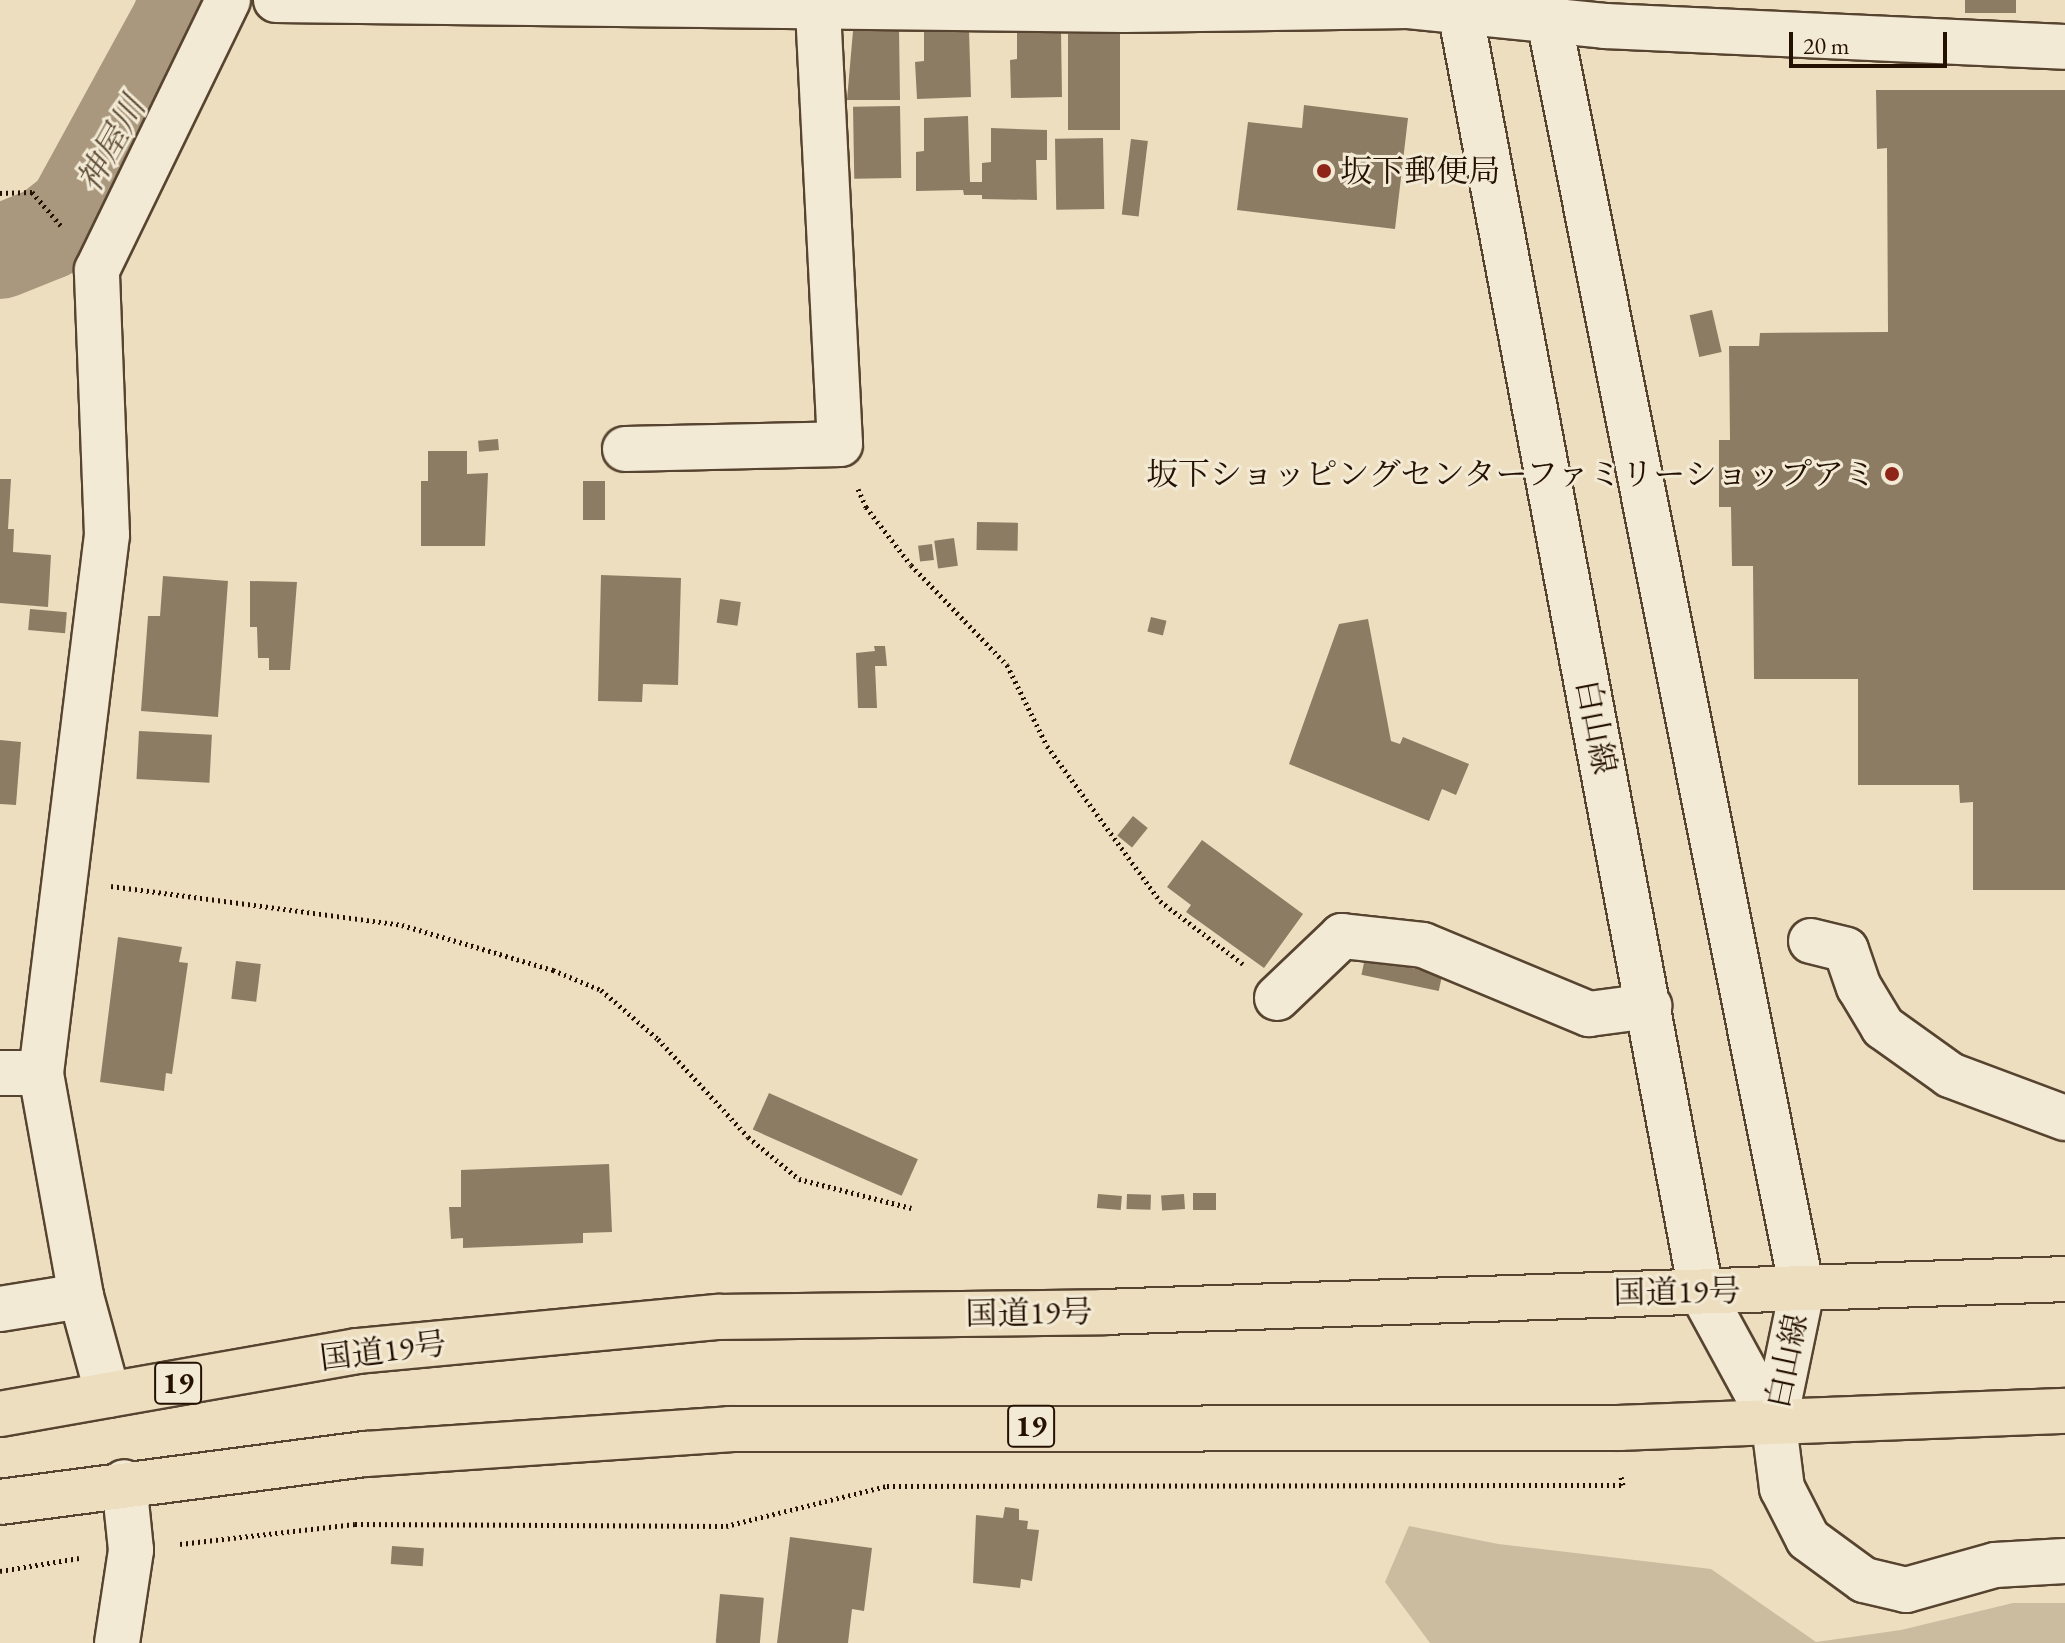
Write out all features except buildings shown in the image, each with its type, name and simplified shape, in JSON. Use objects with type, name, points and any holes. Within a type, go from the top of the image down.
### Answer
[{"type":"highway","name":"国道19号","points":[[0,1414],[357,1351],[718,1317],[1103,1312],[2065,1279]]},
{"type":"highway","name":"19","points":[[0,1502],[124,1482],[366,1454],[729,1429],[1612,1428],[1774,1425],[2065,1411]]},
{"type":"street","points":[[108,1395],[21,1073],[63,880],[107,535],[97,270],[228,0]]},
{"type":"street","points":[[276,0],[799,5],[1459,5],[1547,9],[1605,26],[2065,47]]},
{"type":"street","points":[[625,449],[840,444],[799,5]]},
{"type":"street","name":"白山線","points":[[1459,5],[1701,1291],[1774,1425]]},
{"type":"street","name":"白山線","points":[[1547,9],[1802,1290],[1774,1425]]},
{"type":"street","points":[[1280,996],[1342,936],[1423,945],[1589,1014],[1649,1006]]},
{"type":"street","points":[[1811,941],[1846,950],[1859,987],[1883,1027],[1950,1075],[2065,1118]]},
{"type":"street","points":[[0,1309],[81,1296]]},
{"type":"street","points":[[1774,1425],[1782,1488],[1808,1539],[1864,1580],[1906,1590],[1995,1565],[2065,1561]]},
{"type":"street","points":[[117,1643],[131,1550],[124,1482]]},
{"type":"path","points":[[0,193],[32,192],[97,270]]},
{"type":"path","points":[[840,444],[866,507],[911,565],[1007,665],[1047,746],[1160,901],[1280,996]]},
{"type":"path","points":[[63,880],[402,925],[553,970],[601,990],[658,1039],[748,1137],[799,1179],[911,1208]]},
{"type":"path","points":[[0,1571],[131,1550],[355,1524],[726,1526],[887,1486],[1623,1485],[1612,1428]]},
{"type":"shaded area","points":[[1409,1526],[1498,1544],[1711,1569],[1816,1642],[1901,1630],[2013,1603],[2065,1603],[2065,1643],[1430,1643],[1385,1582]]},
{"type":"waterway","name":"神屋川","points":[[0,252],[47,233],[74,212],[180,18],[184,0]]},
{"type":"place","name":"坂下郵便局","points":[[1324,171]]},
{"type":"place","name":"坂下ショッピングセンターファミリーショップアミ","points":[[1892,474]]}]
